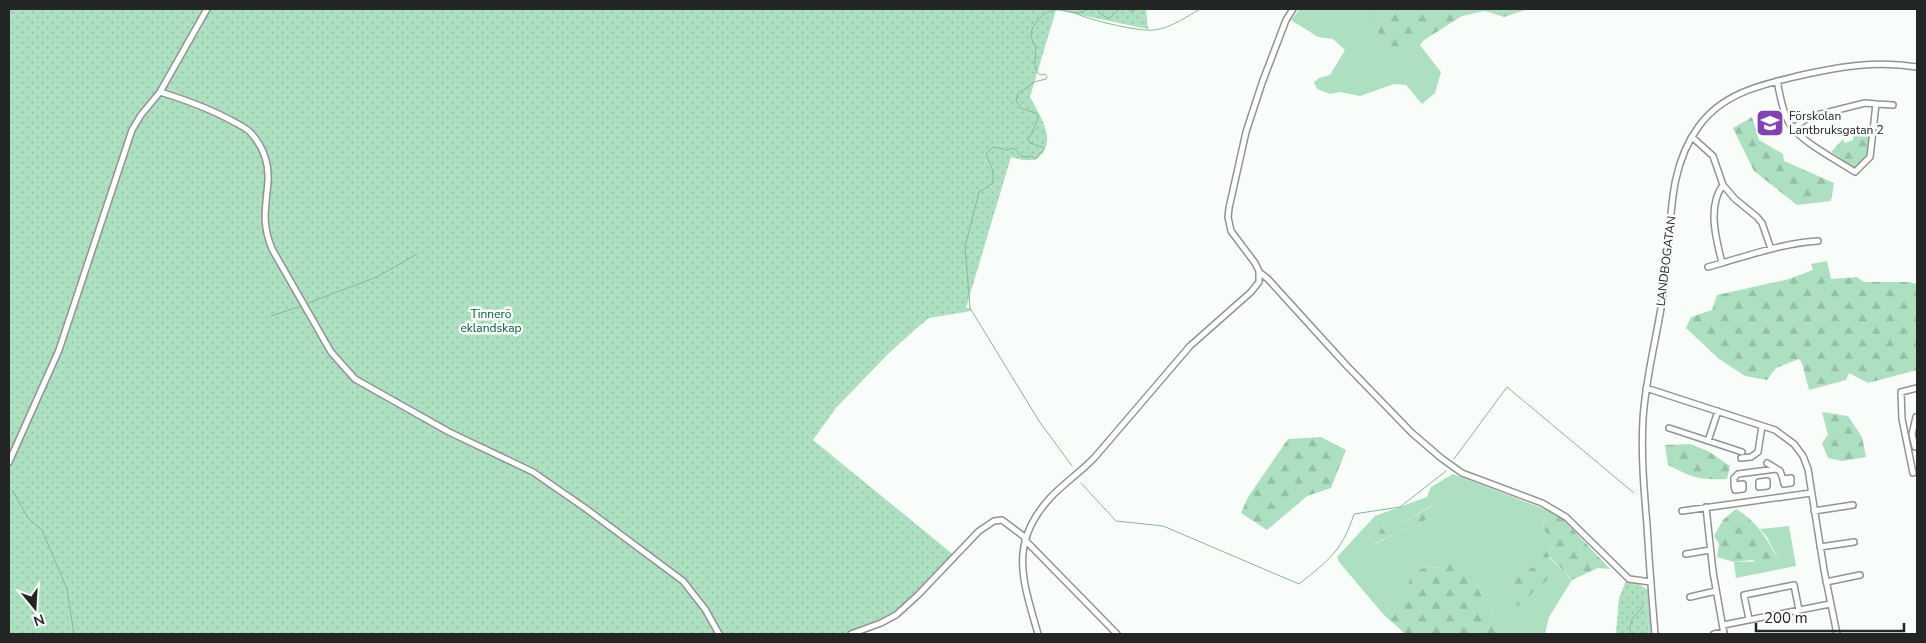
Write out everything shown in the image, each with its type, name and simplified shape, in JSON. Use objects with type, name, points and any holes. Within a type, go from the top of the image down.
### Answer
[{"type":"street","points":[[9,462],[62,342],[132,130],[140,115],[160,92],[207,9]]},
{"type":"street","points":[[1038,634],[1022,571],[1022,553],[1035,519],[1050,498],[1080,473],[1095,457],[1190,346],[1256,287],[1260,276],[1259,272],[1255,263],[1238,243],[1231,231],[1228,212],[1246,132],[1262,83],[1292,9]]},
{"type":"street","name":"LANDBOGATAN","points":[[1655,634],[1642,455],[1643,420],[1646,388],[1665,286],[1674,186],[1682,154],[1700,124],[1720,105],[1745,90],[1843,66],[1882,63],[1917,67]]},
{"type":"street","points":[[1777,81],[1787,120],[1792,129],[1855,172],[1870,157],[1876,104]]},
{"type":"street","points":[[160,92],[183,99],[218,114],[249,131],[256,140],[267,162],[268,182],[264,217],[268,240],[331,352],[355,379],[449,432],[533,472],[585,508],[683,581],[705,609],[719,634]]},
{"type":"street","points":[[1792,129],[1810,117],[1865,103],[1893,105]]},
{"type":"street","points":[[1692,137],[1713,156],[1723,185],[1735,198],[1757,216],[1762,223],[1771,249]]},
{"type":"street","points":[[1722,263],[1715,224],[1716,198],[1723,185]]},
{"type":"street","points":[[1708,267],[1771,249],[1806,242],[1818,242]]},
{"type":"street","points":[[1259,272],[1268,279],[1347,366],[1412,433],[1441,458],[1462,473],[1542,503],[1566,517],[1629,579],[1651,582]]},
{"type":"street","points":[[1646,388],[1762,426],[1783,435],[1799,450],[1808,469],[1826,582],[1837,634]]},
{"type":"street","points":[[1913,473],[1902,419],[1901,392],[1917,388]]},
{"type":"street","points":[[1708,441],[1718,411]]},
{"type":"street","points":[[1908,449],[1916,447],[1912,434],[1916,417]]},
{"type":"street","points":[[1669,428],[1751,457],[1758,452],[1762,426]]},
{"type":"street","points":[[1766,463],[1780,471],[1783,479]]},
{"type":"street","points":[[1734,485],[1734,478],[1738,474],[1776,469]]},
{"type":"street","points":[[1757,471],[1758,482]]},
{"type":"street","points":[[1682,511],[1811,493]]},
{"type":"street","points":[[1814,511],[1853,505]]},
{"type":"street","points":[[1706,507],[1710,550],[1724,633],[1714,634]]},
{"type":"street","points":[[851,634],[881,623],[901,611],[979,531],[990,523],[1002,520],[1026,539],[1117,634]]},
{"type":"street","points":[[1820,547],[1854,542]]},
{"type":"street","points":[[1686,554],[1710,550]]},
{"type":"street","points":[[1826,582],[1860,575]]},
{"type":"street","points":[[1749,619],[1744,595],[1794,585],[1799,610]]},
{"type":"street","points":[[1690,597],[1716,591]]},
{"type":"street","points":[[1722,624],[1830,604]]},
{"type":"green space","name":"Tinnerö eklandskap","points":[[9,9],[1146,9],[1148,29],[1056,10],[1030,97],[1046,129],[1046,146],[1035,160],[1011,157],[966,308],[970,308],[971,311],[929,318],[888,354],[836,408],[813,440],[955,556],[900,612],[852,634],[9,634]]},
{"type":"green space","points":[[1300,9],[1364,9],[1390,51],[1403,48],[1413,35],[1424,40],[1420,45],[1441,72],[1435,93],[1422,104],[1406,85],[1394,84],[1360,96],[1340,92],[1330,94],[1317,89],[1314,82],[1319,78],[1330,75],[1345,50],[1333,39],[1318,37],[1291,20]]},
{"type":"green space","points":[[1364,9],[1528,9],[1504,17],[1485,11],[1462,16],[1424,40],[1413,35],[1403,48],[1390,52]]},
{"type":"green space","points":[[1752,117],[1759,140],[1783,154],[1784,161],[1834,183],[1831,201],[1797,205],[1754,171],[1733,128]]},
{"type":"green space","points":[[1869,132],[1868,156],[1855,167],[1831,152],[1843,139],[1845,143],[1853,140],[1853,134]]},
{"type":"green space","points":[[1827,261],[1831,279],[1857,277],[1864,282],[1908,282],[1917,284],[1917,370],[1868,383],[1849,373],[1846,380],[1809,390],[1802,363],[1799,359],[1776,368],[1767,380],[1745,376],[1719,359],[1686,328],[1691,317],[1712,310],[1717,295],[1789,279],[1813,270],[1811,264]]},
{"type":"green space","points":[[1822,412],[1848,416],[1862,437],[1866,457],[1842,461],[1828,458],[1822,443],[1828,435]]},
{"type":"green space","points":[[1321,437],[1346,450],[1331,488],[1307,496],[1267,530],[1241,513],[1248,497],[1288,439]]},
{"type":"green space","points":[[1690,444],[1708,451],[1730,466],[1727,479],[1696,477],[1668,465],[1665,445]]},
{"type":"green space","points":[[1453,474],[1547,510],[1542,526],[1549,538],[1558,544],[1541,557],[1549,557],[1572,580],[1549,617],[1545,634],[1502,634],[1466,564],[1456,562],[1439,568],[1426,567],[1406,594],[1383,614],[1339,562],[1337,557],[1375,516],[1427,497],[1431,487]],"holes":[[[1431,506],[1421,524],[1404,529],[1373,545],[1384,524],[1400,524]]]},
{"type":"green space","points":[[1432,506],[1434,512],[1421,524],[1404,529],[1372,545],[1384,524],[1400,524]]},
{"type":"green space","points":[[1736,509],[1756,525],[1779,561],[1763,569],[1753,560],[1734,562],[1717,557],[1719,544],[1714,536],[1723,520]]},
{"type":"green space","points":[[1547,510],[1562,518],[1610,569],[1598,568],[1572,580],[1550,557],[1541,558],[1544,550],[1551,550],[1557,544],[1549,538],[1542,526]]},
{"type":"green space","points":[[1789,526],[1796,566],[1736,578],[1734,562],[1779,561],[1767,537],[1760,529]]},
{"type":"green space","points":[[1456,561],[1466,564],[1502,634],[1404,634],[1383,614],[1406,594],[1411,574],[1426,567],[1439,568]]},
{"type":"green space","points":[[1522,565],[1544,571],[1548,579],[1517,607],[1506,585],[1513,570]]},
{"type":"green space","points":[[1626,581],[1636,582],[1648,590],[1652,634],[1649,634],[1645,590]]},
{"type":"green space","points":[[1626,581],[1645,590],[1649,634],[1616,634],[1619,598]]},
{"type":"waterway","points":[[1072,466],[1039,421],[970,308],[965,247],[979,192],[993,183],[993,171],[986,154],[993,147],[1007,150],[1014,148],[1022,157],[1032,156],[1035,159],[1044,149],[1030,143],[1028,139],[1038,116],[1036,113],[1021,108],[1016,100],[1018,94],[1034,82],[1046,79],[1047,77],[1045,74],[1040,75],[1035,68],[1036,50],[1031,34],[1036,22],[1050,11],[1059,10],[1079,13],[1088,9]]},
{"type":"waterway","points":[[1098,9],[1099,13],[1109,19],[1119,9]]},
{"type":"waterway","points":[[1127,9],[1133,12],[1134,9]]},
{"type":"waterway","points":[[1075,13],[1114,25],[1154,30],[1172,25],[1200,9]]},
{"type":"waterway","points":[[308,303],[377,277],[417,254]]},
{"type":"waterway","points":[[271,316],[301,306]]},
{"type":"waterway","points":[[1454,459],[1507,387],[1634,493]]},
{"type":"waterway","points":[[1081,483],[1116,521],[1163,526],[1299,584],[1333,554],[1345,537],[1354,514],[1400,507],[1446,471]]},
{"type":"waterway","points":[[13,491],[28,518],[42,530],[67,589],[74,634]]},
{"type":"waterway","points":[[1630,634],[1632,620],[1643,605]]},
{"type":"place","name":"Förskolan Lantbruksgatan 2","points":[[1770,123]]}]
